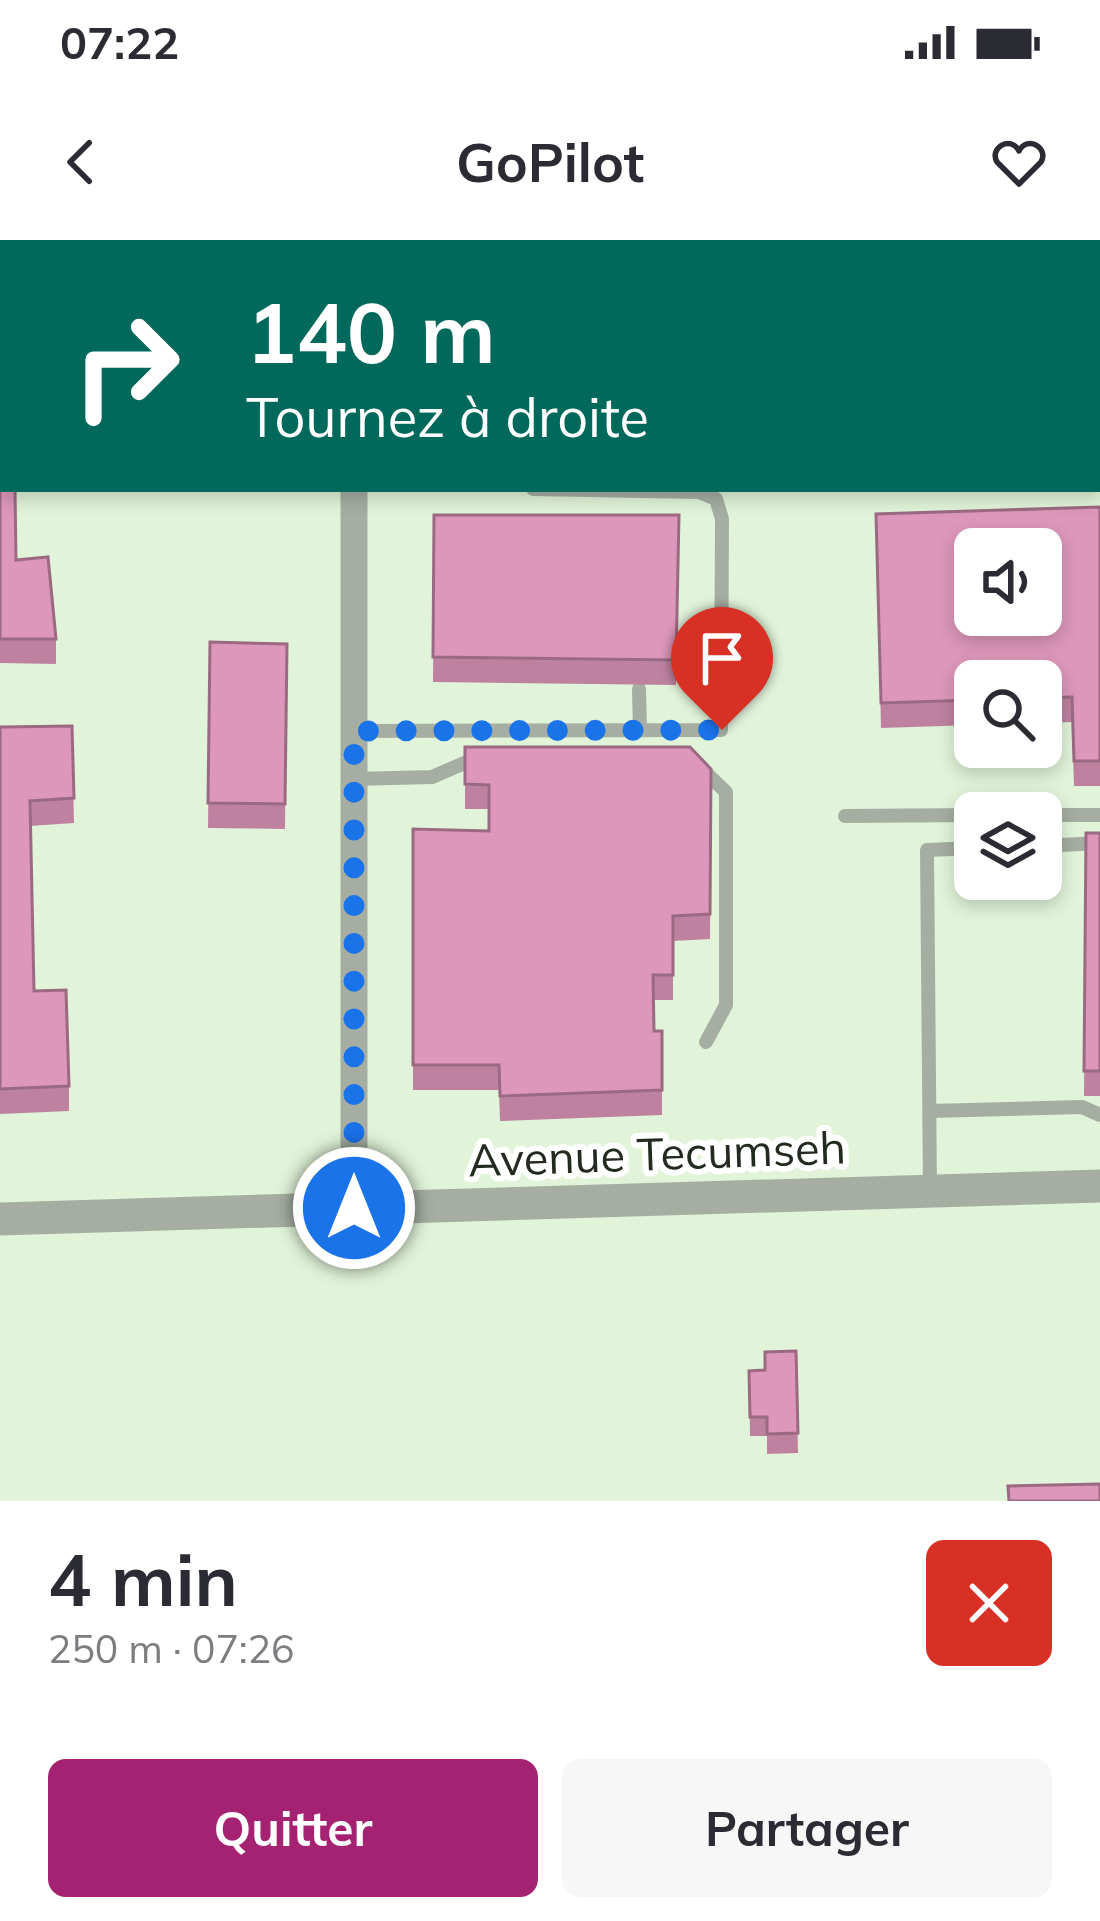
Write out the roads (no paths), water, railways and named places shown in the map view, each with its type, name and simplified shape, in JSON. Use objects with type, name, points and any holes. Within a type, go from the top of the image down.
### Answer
[{"type":"street","points":[[354,492],[354,1208]]},
{"type":"street","name":"Avenue Tecumseh","points":[[0,1219],[1100,1186]]},
{"type":"lane","points":[[354,731],[722,730],[720,506],[716,499],[699,492]]},
{"type":"lane","points":[[640,689],[640,730]]},
{"type":"lane","points":[[354,778],[432,777],[469,761],[491,761]]},
{"type":"lane","points":[[694,761],[725,792],[726,1005],[706,1042]]},
{"type":"lane","points":[[845,816],[954,815]]},
{"type":"lane","points":[[1062,815],[1100,815]]},
{"type":"lane","points":[[1062,844],[1100,843]]},
{"type":"lane","points":[[930,1191],[927,850],[954,849]]},
{"type":"lane","points":[[930,1111],[1082,1107],[1100,1115]]}]
